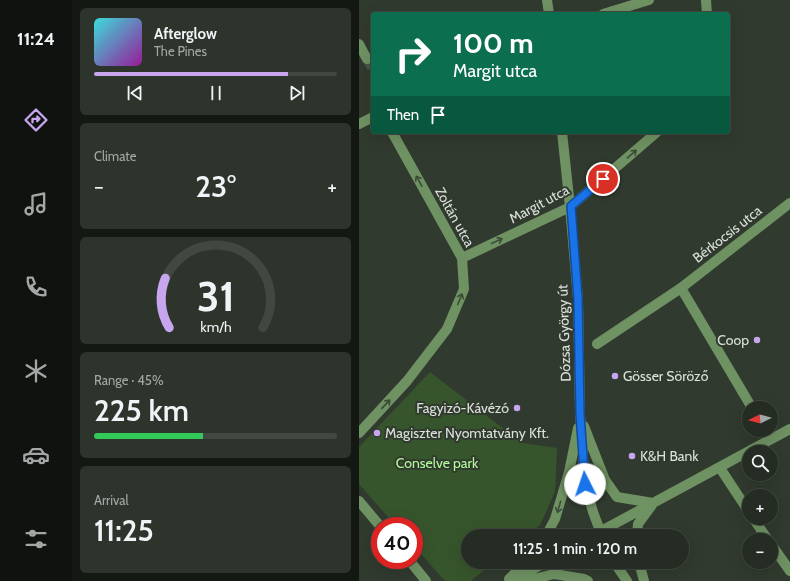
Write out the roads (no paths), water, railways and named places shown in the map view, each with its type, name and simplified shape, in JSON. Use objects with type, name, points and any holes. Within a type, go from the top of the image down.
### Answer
[{"type":"street","points":[[547,0],[549,12]]},
{"type":"street","points":[[610,12],[649,0]]},
{"type":"street","points":[[706,0],[707,12]]},
{"type":"street","points":[[359,44],[367,59]]},
{"type":"street","points":[[359,124],[371,118]]},
{"type":"street","name":"Zoltán utca","points":[[359,432],[407,381],[447,329],[464,289],[462,258],[393,134]]},
{"type":"street","name":"Dózsa György út","points":[[562,134],[571,206],[578,299],[580,414],[585,484],[597,529]]},
{"type":"street","name":"Margit utca","points":[[462,258],[571,206],[655,134]]},
{"type":"street","name":"Bérkocsis utca","points":[[597,344],[681,288],[790,202]]},
{"type":"street","points":[[681,288],[748,401]]},
{"type":"street","points":[[580,414],[605,480],[617,497],[653,503]]},
{"type":"street","points":[[550,529],[555,520],[569,472],[580,414]]},
{"type":"street","points":[[607,529],[790,429]]},
{"type":"street","points":[[720,468],[742,501]]},
{"type":"street","points":[[359,501],[372,517]]},
{"type":"street","points":[[638,529],[638,524],[653,503]]},
{"type":"street","points":[[778,554],[790,571]]},
{"type":"street","points":[[416,569],[426,581]]},
{"type":"street","points":[[508,581],[519,569]]},
{"type":"street","points":[[512,581],[533,569]]},
{"type":"street","points":[[619,569],[627,581]]},
{"type":"street","points":[[641,569],[644,581]]},
{"type":"street","points":[[526,581],[554,574],[588,581]]},
{"type":"tunnel","points":[[367,59],[371,66]]},
{"type":"place","name":"Coop","points":[[757,340]]},
{"type":"place","name":"Gösser Söröző","points":[[615,376]]},
{"type":"place","name":"Fagyizó-Kávézó","points":[[517,408]]},
{"type":"place","name":"Magiszter Nyomtatvány Kft.","points":[[377,433]]},
{"type":"place","name":"K&H Bank","points":[[632,456]]},
{"type":"park label","name":"Conselve park","points":[[437,463]]}]
